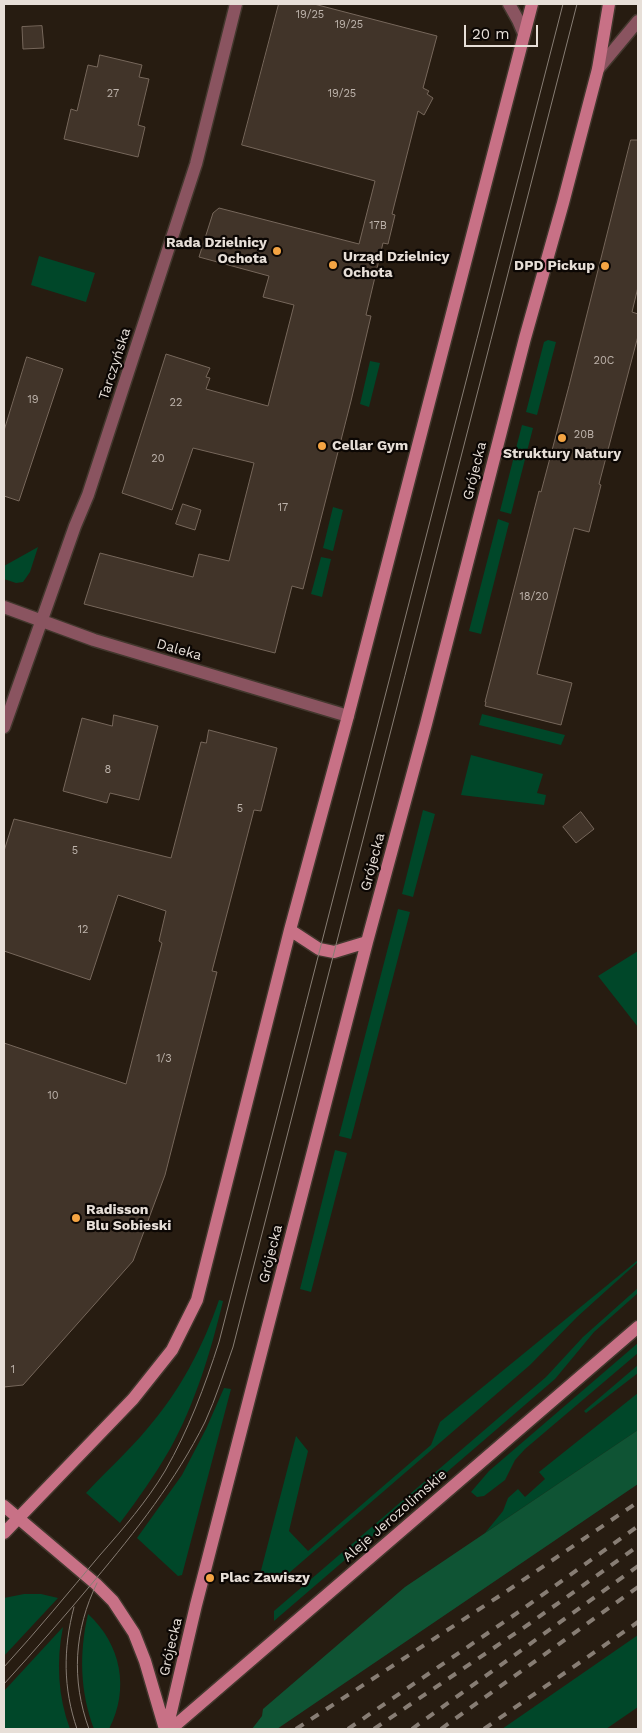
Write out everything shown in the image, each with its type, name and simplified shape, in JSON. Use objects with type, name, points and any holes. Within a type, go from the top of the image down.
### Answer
[{"type":"main road","points":[[4,1533],[145,1385],[172,1350],[194,1308],[290,930],[348,716],[532,4]]},
{"type":"main road","name":"Grójecka","points":[[168,1729],[196,1605],[367,942],[426,724],[522,347],[563,203],[598,69],[609,4]]},
{"type":"main road","points":[[290,930],[319,949],[334,952],[367,942]]},
{"type":"main road","name":"Aleje Jerozolimskie","points":[[168,1729],[638,1327]]},
{"type":"main road","points":[[4,1506],[96,1584],[113,1602],[134,1633],[168,1729]]},
{"type":"street","name":"Tarczyńska","points":[[4,727],[26,659],[88,495],[196,164],[236,4]]},
{"type":"street","points":[[509,4],[524,34]]},
{"type":"street","points":[[598,69],[638,21]]},
{"type":"street","name":"Daleka","points":[[4,607],[94,640],[348,716]]},
{"type":"green space","points":[[39,256],[95,273],[86,302],[31,285]]},
{"type":"green space","points":[[548,340],[556,342],[537,415],[526,412],[544,342]]},
{"type":"green space","points":[[370,361],[380,363],[369,407],[360,404]]},
{"type":"green space","points":[[522,425],[533,428],[511,514],[500,511]]},
{"type":"green space","points":[[333,507],[343,510],[333,551],[323,548]]},
{"type":"green space","points":[[498,519],[509,523],[481,634],[469,631]]},
{"type":"green space","points":[[38,547],[30,572],[23,582],[16,583],[4,579],[4,566]]},
{"type":"green space","points":[[321,557],[331,559],[322,597],[311,594]]},
{"type":"green space","points":[[482,714],[565,735],[561,745],[479,725]]},
{"type":"green space","points":[[471,755],[543,774],[537,793],[546,795],[544,805],[461,795]]},
{"type":"green space","points":[[423,810],[435,814],[413,897],[402,894]]},
{"type":"green space","points":[[398,909],[410,912],[351,1139],[339,1136]]},
{"type":"green space","points":[[638,951],[638,1027],[598,976]]},
{"type":"green space","points":[[335,1150],[347,1153],[311,1292],[300,1289]]},
{"type":"green space","points":[[638,1260],[577,1317],[530,1365],[282,1579],[258,1582],[296,1436],[308,1451],[289,1531],[308,1551],[431,1445],[440,1422]]},
{"type":"green space","points":[[638,1288],[638,1293],[594,1332],[555,1379],[274,1621],[274,1611],[546,1377],[583,1337]]},
{"type":"green space","points":[[219,1300],[223,1301],[195,1396],[170,1449],[120,1523],[86,1493],[140,1437],[170,1399],[206,1335]]},
{"type":"green space","points":[[638,1343],[638,1353],[525,1449],[515,1460],[505,1480],[484,1496],[477,1497],[471,1492],[489,1471]]},
{"type":"green space","points":[[638,1365],[638,1373],[586,1413],[584,1411]]},
{"type":"green space","points":[[224,1388],[231,1389],[182,1575],[178,1576],[137,1538],[182,1475],[206,1429]]},
{"type":"green space","points":[[638,1393],[638,1430],[485,1533],[503,1511],[508,1498],[518,1489],[525,1497],[545,1479],[539,1472]]},
{"type":"green space","points":[[638,1430],[638,1484],[277,1729],[252,1729],[262,1716],[263,1709],[405,1587]]},
{"type":"green space","points":[[24,1594],[41,1594],[58,1598],[4,1656],[4,1598]]},
{"type":"green space","points":[[88,1614],[108,1639],[115,1653],[119,1668],[119,1698],[109,1729],[94,1729],[86,1701],[82,1658]]},
{"type":"green space","points":[[63,1627],[59,1653],[59,1679],[70,1729],[4,1729],[4,1691]]},
{"type":"green space","points":[[638,1635],[638,1707],[606,1729],[502,1729]]},
{"type":"building","points":[[279,4],[314,4],[437,36],[423,88],[429,91],[427,94],[433,98],[424,115],[418,111],[392,214],[395,215],[388,244],[383,243],[366,315],[371,316],[303,589],[292,586],[275,653],[84,604],[100,553],[193,577],[199,554],[229,561],[254,463],[193,448],[172,510],[122,493],[166,354],[210,368],[206,377],[210,378],[206,389],[268,406],[294,305],[263,297],[269,276],[199,257],[213,213],[219,208],[359,244],[375,181],[242,145]]},
{"type":"building","points":[[42,26],[44,48],[23,49],[22,27]]},
{"type":"building","points":[[100,55],[142,65],[139,77],[149,79],[138,125],[145,127],[138,157],[64,139],[71,109],[77,111],[88,65],[97,67]]},
{"type":"building","points":[[631,140],[638,140],[638,287],[632,312],[638,314],[638,336],[599,484],[601,485],[589,532],[574,528],[537,674],[572,683],[561,725],[485,706],[485,702],[539,491],[541,492],[569,386]]},
{"type":"building","points":[[27,357],[63,369],[19,501],[4,496],[4,431]]},
{"type":"building","points":[[183,504],[201,510],[195,530],[176,524]]},
{"type":"building","points":[[114,715],[158,726],[139,800],[110,793],[107,803],[63,791],[82,718],[112,726]]},
{"type":"building","points":[[209,730],[277,748],[261,811],[254,810],[212,971],[217,972],[165,1175],[133,1261],[23,1385],[4,1387],[4,1043],[126,1084],[162,943],[159,941],[166,911],[118,895],[90,980],[4,951],[4,851],[14,819],[171,858],[201,742],[206,743]]},
{"type":"building","points":[[581,812],[594,829],[576,843],[563,827]]},
{"type":"tram line","points":[[4,1667],[143,1504],[165,1471],[189,1424],[214,1359],[563,4]]},
{"type":"tram line","points":[[4,1684],[110,1562],[168,1485],[205,1422],[233,1347],[577,4]]},
{"type":"tram line","points":[[89,1729],[79,1692],[78,1655],[84,1619],[97,1583]]},
{"type":"tram line","points":[[74,1607],[66,1653],[66,1668],[69,1699],[77,1729]]},
{"type":"railway","points":[[296,1729],[507,1591],[638,1502]]},
{"type":"railway","points":[[348,1729],[520,1611],[638,1526]]},
{"type":"railway","points":[[374,1729],[529,1624],[638,1546]]},
{"type":"railway","points":[[412,1729],[638,1566]]},
{"type":"railway","points":[[441,1729],[638,1587]]},
{"type":"railway","points":[[484,1729],[638,1622]]},
{"type":"place","name":"Rada Dzielnicy Ochota","points":[[277,251]]},
{"type":"place","name":"Urząd Dzielnicy Ochota","points":[[333,265]]},
{"type":"place","name":"DPD Pickup","points":[[605,266]]},
{"type":"place","name":"Struktury Natury","points":[[562,438]]},
{"type":"place","name":"Cellar Gym","points":[[322,446]]},
{"type":"place","name":"Radisson Blu Sobieski","points":[[76,1218]]},
{"type":"place","name":"Plac Zawiszy","points":[[210,1578]]}]
